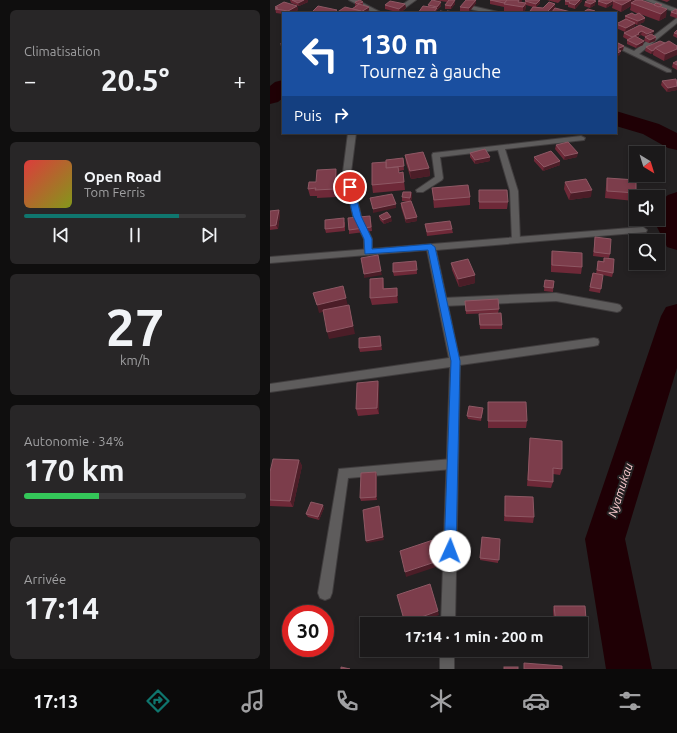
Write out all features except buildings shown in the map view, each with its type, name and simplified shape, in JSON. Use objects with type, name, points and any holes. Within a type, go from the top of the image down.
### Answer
[{"type":"street","points":[[352,0],[377,12]]},
{"type":"street","points":[[395,12],[413,0]]},
{"type":"street","points":[[648,0],[677,11]]},
{"type":"street","points":[[474,8],[492,12]]},
{"type":"street","points":[[634,55],[677,20]]},
{"type":"street","points":[[617,46],[669,72]]},
{"type":"street","points":[[352,134],[346,172],[357,216],[368,239],[368,252]]},
{"type":"street","points":[[420,190],[439,178],[436,155],[581,138]]},
{"type":"street","points":[[501,147],[514,191],[516,240]]},
{"type":"street","points":[[270,260],[643,230]]},
{"type":"street","points":[[431,247],[455,361],[448,617]]},
{"type":"street","points":[[443,302],[556,297],[617,308]]},
{"type":"street","points":[[270,388],[594,342]]},
{"type":"street","points":[[325,593],[343,472],[452,464]]},
{"type":"street","points":[[447,657],[447,669]]},
{"type":"waterway","name":"Nyamukau","points":[[270,97],[282,88]]},
{"type":"waterway","name":"Nyamukau","points":[[617,118],[651,129],[677,143]]},
{"type":"waterway","name":"Nyamukau","points":[[677,201],[664,213],[677,240]]},
{"type":"waterway","name":"Nyamukau","points":[[629,669],[605,539],[677,316]]},
{"type":"route","points":[[350,187],[357,216],[368,239],[368,252],[431,247],[455,361],[450,551]]}]
